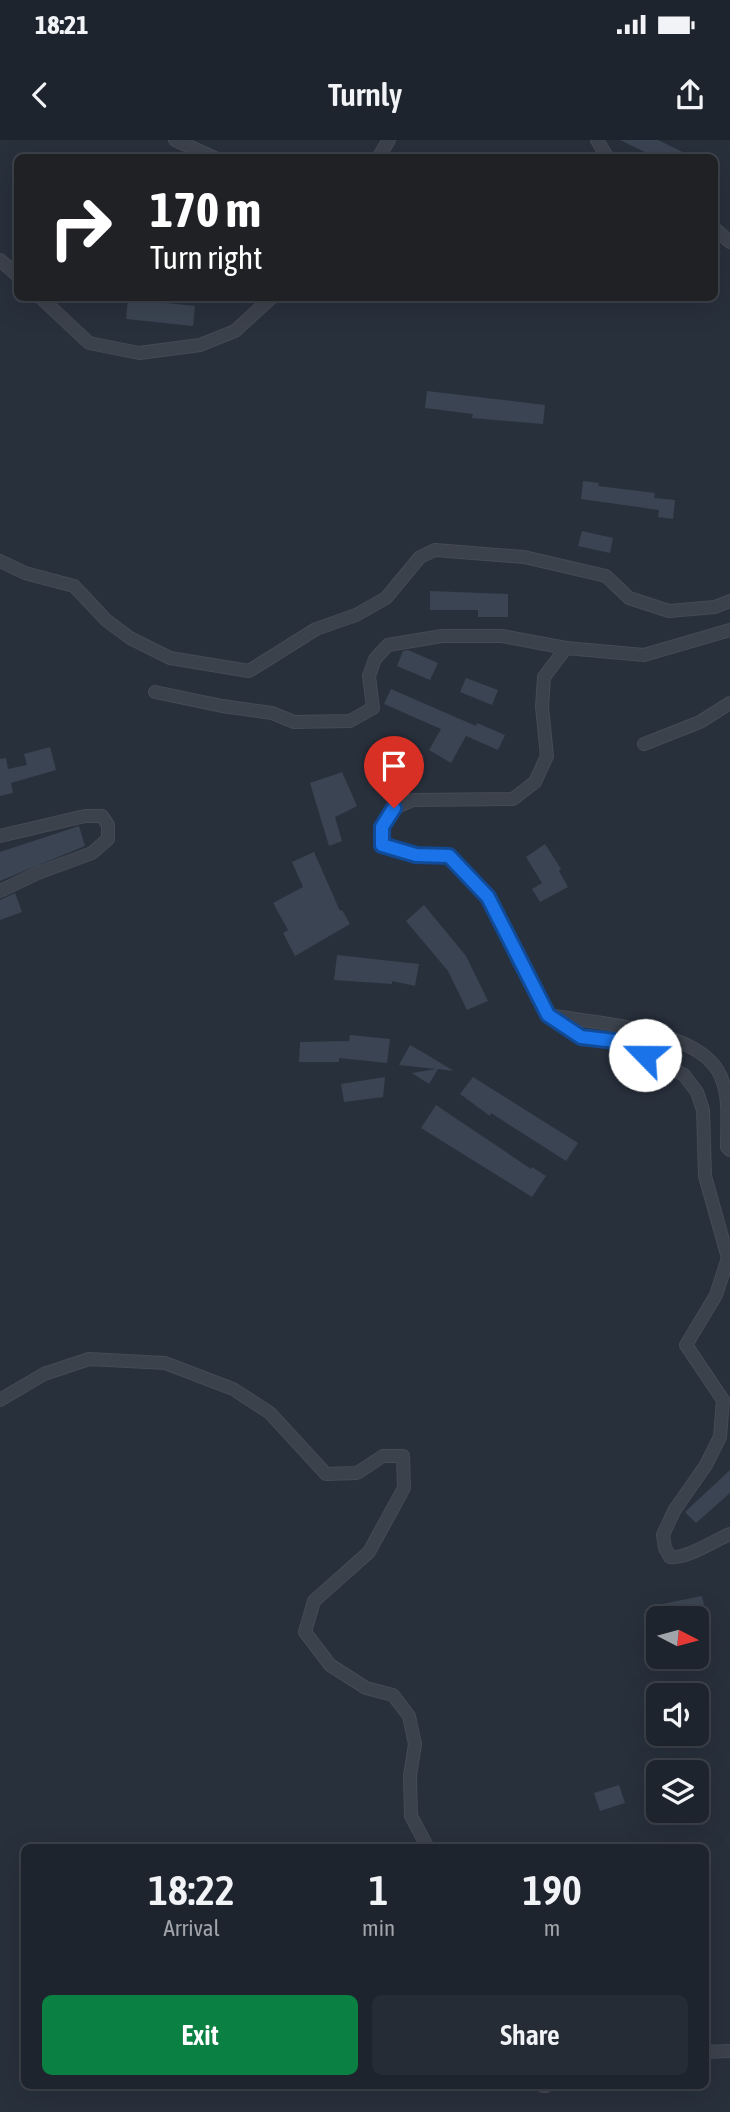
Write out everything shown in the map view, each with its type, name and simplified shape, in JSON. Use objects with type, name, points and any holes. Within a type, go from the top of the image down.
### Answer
[{"type":"street","points":[[175,140],[206,154]]},
{"type":"street","points":[[0,261],[14,273]]},
{"type":"street","points":[[44,301],[89,343],[139,353],[200,345],[235,331],[268,301]]},
{"type":"street","points":[[0,561],[25,573],[74,586],[106,620],[130,638],[170,658],[249,671],[316,629],[356,615],[386,598],[420,557],[435,550],[524,558],[606,576],[629,598],[669,611],[715,607],[730,601]]},
{"type":"street","points":[[155,692],[272,713],[294,722],[350,721],[373,708],[369,676],[374,659],[388,645],[442,636],[502,636],[566,648],[644,655],[730,630]]},
{"type":"street","points":[[566,648],[544,677],[542,707],[547,756],[535,782],[513,799],[413,800],[394,808],[382,827],[382,845],[416,855],[449,856],[488,897],[548,1015],[581,1037],[615,1041],[684,1075],[697,1092],[703,1110],[705,1176],[728,1258],[716,1295],[686,1345],[723,1400],[720,1437],[706,1465],[674,1511],[663,1535],[664,1548],[670,1557],[680,1558],[704,1544],[730,1534]]},
{"type":"street","points":[[643,744],[700,722],[730,703]]},
{"type":"street","points":[[0,836],[86,816],[102,816],[108,825],[108,839],[92,853],[38,873],[0,891]]},
{"type":"street","points":[[548,1015],[613,1023],[672,1039],[701,1053],[721,1075],[727,1104],[727,1146],[730,1150]]},
{"type":"street","points":[[0,1400],[44,1374],[89,1359],[165,1363],[233,1389],[270,1413],[326,1474],[357,1473],[383,1456],[403,1456],[404,1488],[369,1552],[314,1601],[306,1632],[330,1665],[366,1688],[393,1695],[410,1716],[415,1744],[410,1776],[411,1816],[426,1844]]},
{"type":"street","points":[[709,2052],[730,2050]]},
{"type":"building","points":[[620,140],[658,140],[687,154],[649,154]]},
{"type":"building","points":[[128,301],[195,306],[193,326],[126,319]]},
{"type":"building","points":[[427,391],[545,405],[543,424],[472,418],[473,414],[425,408]]},
{"type":"building","points":[[583,481],[599,483],[598,486],[655,493],[654,498],[675,500],[673,519],[658,517],[659,510],[581,499]]},
{"type":"building","points":[[582,531],[613,538],[610,553],[578,546]]},
{"type":"building","points":[[430,591],[508,594],[508,617],[478,617],[478,610],[430,610]]},
{"type":"building","points":[[408,650],[438,663],[430,680],[397,666],[403,651]]},
{"type":"building","points":[[466,678],[498,690],[492,705],[460,692]]},
{"type":"building","points":[[391,689],[476,726],[477,723],[505,735],[498,750],[466,736],[451,763],[429,750],[441,729],[384,704]]},
{"type":"building","points":[[400,744],[424,756],[416,772],[392,761]]},
{"type":"building","points":[[50,747],[56,770],[11,783],[13,793],[0,796],[0,759],[6,758],[8,769],[27,765],[24,754]]},
{"type":"building","points":[[342,772],[357,806],[335,817],[342,841],[329,846],[310,783]]},
{"type":"building","points":[[79,826],[85,846],[0,881],[0,852]]},
{"type":"building","points":[[545,844],[561,869],[559,871],[568,887],[540,902],[532,889],[542,883],[526,857]]},
{"type":"building","points":[[314,852],[340,911],[342,910],[350,924],[295,956],[283,933],[288,930],[273,903],[303,887],[292,862]]},
{"type":"building","points":[[15,893],[22,912],[0,920],[0,900]]},
{"type":"building","points":[[424,905],[466,956],[488,1001],[467,1010],[448,971],[406,921]]},
{"type":"building","points":[[337,955],[419,964],[415,986],[392,981],[392,984],[334,980]]},
{"type":"building","points":[[350,1035],[390,1039],[387,1063],[339,1058],[339,1062],[299,1062],[300,1042],[349,1041]]},
{"type":"building","points":[[410,1045],[454,1071],[438,1069],[429,1084],[412,1073],[436,1069],[399,1065]]},
{"type":"building","points":[[385,1077],[383,1097],[344,1102],[341,1084]]},
{"type":"building","points":[[473,1077],[578,1143],[566,1161],[491,1113],[490,1116],[460,1094]]},
{"type":"building","points":[[436,1105],[531,1169],[532,1167],[546,1176],[532,1197],[421,1128]]},
{"type":"building","points":[[730,1470],[730,1493],[696,1523],[685,1512]]},
{"type":"building","points":[[702,1596],[704,1606],[657,1606]]},
{"type":"building","points":[[619,1785],[625,1803],[600,1811],[594,1793]]},
{"type":"route","points":[[394,808],[382,827],[382,845],[416,855],[449,856],[462,869],[488,897],[548,1015],[581,1037],[615,1041],[645,1055]]}]
